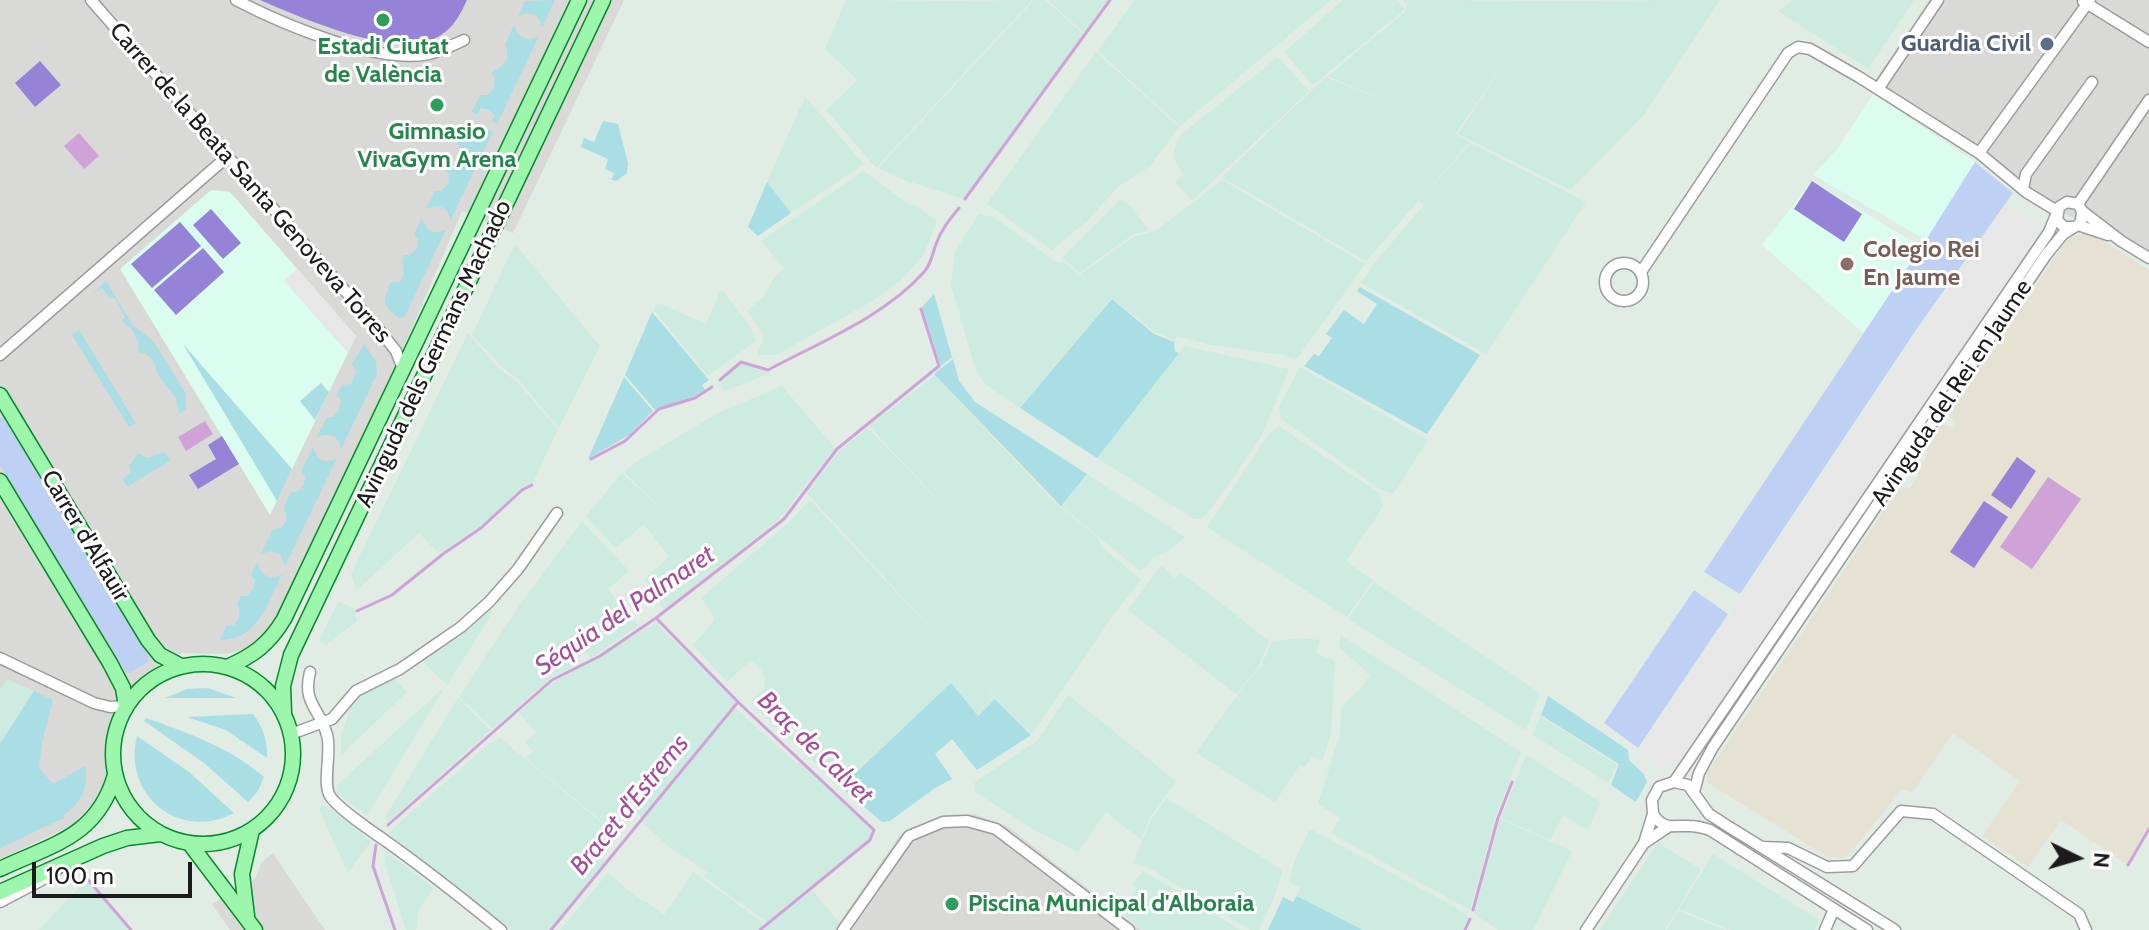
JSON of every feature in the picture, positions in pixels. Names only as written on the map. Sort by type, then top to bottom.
[{"type":"main road","points":[[227,667],[257,652],[279,626],[579,0]]},
{"type":"main road","name":"Avinguda dels Germans Machado","points":[[284,713],[283,686],[291,655],[603,0]]},
{"type":"main road","name":"Carrer d'Alfauir","points":[[0,395],[148,640],[160,655],[181,666]]},
{"type":"main road","name":"Carrer d'Alfauir","points":[[0,481],[110,663],[123,688],[126,706]]},
{"type":"main road","points":[[204,663],[227,667],[241,672],[266,689],[284,713],[291,734],[293,755],[286,790],[277,805],[252,830],[222,842],[190,844],[160,834],[136,815],[127,803],[115,775],[113,744],[126,706],[157,676],[181,666],[204,663]]},
{"type":"main road","points":[[0,869],[85,827],[104,806],[115,775]]},
{"type":"main road","points":[[251,924],[242,874],[252,830]]},
{"type":"main road","points":[[0,892],[127,838],[160,834]]},
{"type":"main road","points":[[190,844],[251,924]]},
{"type":"street","name":"Carrer de la Beata Santa Genoveva Torres","points":[[91,0],[381,332],[396,351],[403,369]]},
{"type":"street","points":[[236,0],[326,38],[391,54],[429,54],[464,40]]},
{"type":"street","points":[[1878,89],[1938,0]]},
{"type":"street","points":[[1979,153],[2086,1],[2149,42]]},
{"type":"street","points":[[1641,272],[1788,53],[1798,47],[1810,49],[1979,153],[2056,213],[2060,224],[2121,241]]},
{"type":"street","points":[[2023,189],[2026,174],[2092,82]]},
{"type":"street","points":[[2076,226],[2081,221],[2080,207],[2149,100]]},
{"type":"street","points":[[0,355],[228,156]]},
{"type":"street","points":[[2010,177],[2026,174]]},
{"type":"street","points":[[2056,213],[2067,202],[2080,207],[2121,241],[2149,258]]},
{"type":"street","name":"Avinguda del Rei en Jaume","points":[[1674,782],[2049,232],[2056,213]]},
{"type":"street","name":"Avinguda del Rei en Jaume","points":[[1696,796],[1699,773],[1713,747],[2046,255],[2063,234],[2076,226]]},
{"type":"street","points":[[291,734],[332,719],[356,691],[425,653],[480,611],[518,569],[557,513]]},
{"type":"street","points":[[0,658],[94,703],[110,707],[126,706]]},
{"type":"street","points":[[310,672],[306,687],[311,706],[323,724],[328,740],[330,759],[327,785],[330,796],[372,832],[501,930]]},
{"type":"street","points":[[1668,827],[1653,814],[1651,804],[1656,791],[1663,784],[1674,782],[1688,785],[1709,814],[1895,930]]},
{"type":"street","points":[[1686,825],[1696,814],[1696,796]]},
{"type":"street","points":[[1762,847],[1788,848],[1827,867],[1853,866],[1901,811],[1933,814],[2079,914],[2086,930]]},
{"type":"street","points":[[1586,930],[1644,843],[1653,814]]},
{"type":"street","points":[[843,930],[909,836],[943,822],[967,821],[996,829],[1129,930]]},
{"type":"street","points":[[1644,843],[1668,827],[1686,825],[1710,830],[1867,930]]},
{"type":"street","points":[[0,902],[39,883],[82,855]]},
{"type":"street","points":[[1825,930],[1834,909]]},
{"type":"shaded area","points":[[0,0],[624,0],[513,233],[462,211],[410,333],[280,613],[263,635],[244,650],[224,654],[182,653],[155,667],[130,688],[113,717],[108,770],[98,800],[77,823],[0,859]]},
{"type":"shaded area","name":"Estadi Ciutat de València","points":[[260,0],[467,0],[449,29],[431,40],[414,44],[345,33]]},
{"type":"shaded area","points":[[555,0],[542,28],[534,14],[518,16],[525,1]]},
{"type":"shaded area","points":[[846,0],[1032,0],[876,168],[826,110],[858,80],[825,49]]},
{"type":"shaded area","points":[[1034,0],[1045,0],[1083,34],[964,199],[904,180],[878,168]]},
{"type":"shaded area","points":[[1048,0],[1108,0],[1084,33]]},
{"type":"shaded area","points":[[1135,0],[1331,0],[1180,126],[1098,51]]},
{"type":"shaded area","points":[[1343,0],[1396,0],[1405,9],[1313,85],[1284,52]]},
{"type":"shaded area","points":[[1403,0],[1720,0],[1643,116],[1570,190],[1458,134],[1508,57],[1456,133],[1470,142],[1366,261],[1222,177],[1326,77],[1407,111],[1328,76],[1406,11],[1407,5]]},
{"type":"shaded area","points":[[1793,0],[1914,0],[1868,69],[1778,11]]},
{"type":"shaded area","points":[[1930,0],[2149,0],[2149,258],[2043,203],[1979,153],[1875,80]]},
{"type":"shaded area","points":[[514,25],[523,38],[539,36],[497,124],[492,122],[495,115],[489,110],[481,108],[477,115],[472,112],[480,95],[487,95],[494,88],[495,77],[491,73],[507,59],[505,45]]},
{"type":"shaded area","points":[[1096,52],[1179,127],[1150,166],[1118,187],[1087,221],[1052,250],[987,204]]},
{"type":"shaded area","points":[[1278,57],[1309,91],[1192,201],[1175,182],[1183,174],[1173,157],[1177,141]]},
{"type":"shaded area","points":[[40,61],[61,85],[35,107],[15,83]]},
{"type":"shaded area","points":[[1873,94],[1975,162],[1926,240],[1813,175],[1838,148]]},
{"type":"shaded area","points":[[805,97],[864,164],[791,213],[767,182]]},
{"type":"shaded area","points":[[468,121],[473,123],[470,130],[477,135],[484,137],[488,130],[493,132],[450,221],[448,212],[442,208],[426,209],[435,191],[441,191],[448,184],[449,174],[445,169],[460,158],[461,148],[457,143]]},
{"type":"shaded area","points":[[603,121],[618,124],[628,163],[627,173],[616,181],[606,178],[612,179],[614,173],[605,169],[608,159],[581,147],[584,138],[594,142]]},
{"type":"shaded area","points":[[79,133],[99,156],[84,169],[64,146]]},
{"type":"shaded area","points":[[1471,143],[1586,202],[1486,354],[1361,283],[1424,205],[1419,201]]},
{"type":"shaded area","points":[[1975,162],[2013,193],[1918,327],[1740,594],[1704,572]]},
{"type":"shaded area","points":[[864,171],[910,206],[914,204],[937,221],[923,256],[900,281],[874,300],[776,355],[757,355],[763,334],[747,311],[764,296],[773,279],[784,268],[761,241]]},
{"type":"shaded area","points":[[1222,180],[1365,264],[1296,360],[1284,355],[1212,345],[1177,336],[1174,340],[1155,332],[1112,298],[1020,408],[984,383],[975,368],[951,285],[955,251],[979,214],[993,217],[1056,262],[1064,262],[1101,291],[1081,274],[1133,237],[1157,230]]},
{"type":"shaded area","name":"Colegio Rei En Jaume","points":[[1812,181],[1922,247],[1863,333],[1762,245]]},
{"type":"shaded area","points":[[1812,181],[1862,214],[1844,242],[1794,209]]},
{"type":"shaded area","points":[[767,182],[791,213],[758,236],[748,227]]},
{"type":"shaded area","points":[[211,190],[230,192],[356,336],[270,515],[120,269]]},
{"type":"shaded area","points":[[1121,199],[1149,230],[1132,235],[1080,273],[1062,258]]},
{"type":"shaded area","points":[[2005,204],[2036,221],[2042,230],[1680,762],[1662,769],[1638,752]]},
{"type":"shaded area","points":[[211,209],[241,243],[223,259],[193,225]]},
{"type":"shaded area","points":[[422,218],[431,231],[446,229],[405,316],[400,318],[389,310],[385,299],[391,282],[399,282],[403,276],[404,255],[410,255],[417,248],[418,239],[414,234]]},
{"type":"shaded area","points":[[180,222],[201,246],[152,288],[131,264]]},
{"type":"shaded area","points":[[2089,232],[2149,270],[2149,826],[2126,864],[2061,820],[2028,867],[1982,836],[2020,781],[1953,733],[1912,793],[1901,791],[1850,853],[1843,858],[1828,857],[1708,783],[1707,773],[1900,487],[1909,489],[1918,476],[1918,470],[1928,454],[1928,446],[1942,424],[1952,427],[1956,422],[1950,413],[2067,239]]},
{"type":"shaded area","points":[[515,244],[600,346],[559,428],[518,379],[472,335]]},
{"type":"shaded area","points":[[203,248],[224,272],[176,315],[154,290]]},
{"type":"shaded area","points":[[297,269],[356,336],[348,353],[284,281]]},
{"type":"shaded area","points":[[106,281],[132,324],[154,342],[186,394],[186,409],[179,414],[176,398],[158,375],[153,360],[144,352],[141,354],[131,327],[122,320],[125,318],[115,298],[102,288],[93,293]]},
{"type":"shaded area","points":[[1360,287],[1480,355],[1427,434],[1304,366],[1314,354],[1319,356],[1332,338],[1326,334],[1344,310],[1364,324],[1377,304],[1357,291]]},
{"type":"shaded area","points":[[723,291],[751,328],[756,341],[708,376],[654,310],[658,303],[706,324]]},
{"type":"shaded area","points":[[934,294],[952,357],[941,366],[922,307]]},
{"type":"shaded area","points":[[1112,299],[1154,334],[1174,342],[1175,351],[1179,353],[1097,458],[1020,408]]},
{"type":"shaded area","points":[[652,312],[709,380],[702,385],[705,390],[695,396],[655,410],[625,375]]},
{"type":"shaded area","points":[[79,330],[136,423],[129,427],[72,335]]},
{"type":"shaded area","points":[[468,333],[558,429],[532,484],[521,488],[487,521],[439,554],[419,533],[356,591],[351,574]]},
{"type":"shaded area","points":[[183,344],[292,469],[277,501]]},
{"type":"shaded area","points":[[364,344],[376,361],[377,374],[341,449],[333,436],[317,437],[327,417],[333,417],[339,410],[341,401],[337,395],[342,385],[351,384],[356,371],[352,364]]},
{"type":"shaded area","points":[[1184,346],[1289,369],[1262,435],[1206,515],[1199,519],[1194,519],[1097,458]]},
{"type":"shaded area","points":[[953,359],[959,381],[975,402],[1087,474],[1061,506],[934,374]]},
{"type":"shaded area","points":[[741,363],[770,373],[723,392],[721,383]]},
{"type":"shaded area","points":[[1300,367],[1428,440],[1393,494],[1378,488],[1281,419],[1279,407]]},
{"type":"shaded area","points":[[935,375],[1049,497],[1141,580],[1032,734],[984,686],[995,699],[978,716],[951,684],[841,787],[755,707],[752,700],[764,688],[765,679],[751,660],[727,682],[693,645],[714,621],[701,598],[787,524],[810,500],[983,685],[807,493],[840,450],[868,428],[974,538],[869,426]]},
{"type":"shaded area","points":[[624,377],[653,411],[629,435],[588,459]]},
{"type":"shaded area","points":[[321,383],[329,392],[315,420],[300,401]]},
{"type":"shaded area","points":[[782,386],[835,448],[778,520],[664,610],[644,579],[669,557],[648,530],[643,525],[615,548],[586,516],[622,473],[666,514],[624,472],[720,412]]},
{"type":"shaded area","points":[[3,416],[149,656],[148,662],[130,673],[126,672],[0,465],[0,419]]},
{"type":"shaded area","points":[[205,421],[213,434],[186,451],[178,437]]},
{"type":"shaded area","points":[[1279,426],[1379,493],[1383,507],[1346,561],[1373,580],[1347,617],[1207,527],[1268,435]]},
{"type":"shaded area","points":[[222,436],[239,464],[198,489],[189,475],[216,459],[208,445]]},
{"type":"shaded area","points":[[313,447],[322,460],[337,458],[285,566],[280,554],[271,551],[261,554],[273,529],[281,528],[285,523],[284,507],[291,492],[297,492],[304,485],[305,476],[301,471]]},
{"type":"shaded area","points":[[164,452],[171,460],[127,487],[123,479],[131,472],[129,466],[138,454],[148,458]]},
{"type":"shaded area","points":[[2017,457],[2036,471],[2011,509],[1991,495]]},
{"type":"shaded area","points":[[1087,474],[1185,537],[1139,570],[1061,506]]},
{"type":"shaded area","points":[[2048,477],[2081,499],[2032,569],[2000,547]]},
{"type":"shaded area","points":[[1984,501],[2008,517],[1974,568],[1950,552]]},
{"type":"shaded area","points":[[582,521],[629,571],[608,589],[639,625],[591,658],[576,643],[562,653],[575,665],[549,679],[493,729],[459,697],[517,609]]},
{"type":"shaded area","points":[[257,562],[266,576],[282,574],[272,596],[253,627],[233,639],[220,640],[226,626],[234,625],[238,619],[237,604],[241,596],[247,596],[253,589],[255,580],[251,575]]},
{"type":"shaded area","points":[[1161,565],[1175,578],[1181,572],[1269,641],[1258,667],[1236,694],[1128,610]]},
{"type":"shaded area","points":[[1374,582],[1540,693],[1526,730],[1348,619]]},
{"type":"shaded area","points":[[1694,590],[1728,614],[1638,748],[1604,723]]},
{"type":"shaded area","points":[[338,602],[354,608],[357,621],[326,645],[319,641]]},
{"type":"shaded area","points":[[490,608],[493,612],[447,685],[422,661]]},
{"type":"shaded area","points":[[656,623],[736,702],[642,818],[629,811],[622,814],[610,828],[525,758],[533,751],[525,743],[536,732],[519,713],[553,682]]},
{"type":"shaded area","points":[[1341,635],[1521,752],[1496,815],[1470,910],[1331,833],[1340,818],[1318,804],[1340,734],[1342,706],[1370,675],[1339,647]]},
{"type":"shaded area","points":[[1298,638],[1320,640],[1316,653],[1335,661],[1331,734],[1322,761],[1312,756],[1305,767],[1300,765],[1275,802],[1196,753],[1261,666],[1272,642]]},
{"type":"shaded area","points":[[392,677],[407,692],[341,755],[341,735],[352,705],[369,688]]},
{"type":"shaded area","points":[[7,679],[34,691],[0,744],[0,689]]},
{"type":"shaded area","points":[[951,683],[978,716],[995,699],[1031,735],[977,770],[952,739],[935,754],[952,779],[890,821],[882,822],[841,787]]},
{"type":"shaded area","points":[[208,688],[236,698],[165,698],[187,689]]},
{"type":"shaded area","points":[[442,689],[367,816],[337,793],[336,786]]},
{"type":"shaded area","points":[[34,691],[53,700],[39,768],[53,784],[85,766],[85,788],[75,806],[63,815],[64,818],[0,848],[0,744]]},
{"type":"shaded area","points":[[1068,695],[1176,781],[1149,819],[1141,840],[1106,812],[1078,852],[1034,830],[974,791],[975,782],[1038,740]]},
{"type":"shaded area","points":[[1548,696],[1628,750],[1629,760],[1644,774],[1647,782],[1636,802],[1611,785],[1619,764],[1541,715]]},
{"type":"shaded area","points":[[458,698],[491,730],[389,821],[385,817]]},
{"type":"shaded area","points":[[735,708],[797,764],[800,762],[872,830],[869,839],[767,922],[704,877],[707,872],[668,846],[642,822]]},
{"type":"shaded area","points":[[253,714],[264,734],[267,758],[226,730],[187,717]]},
{"type":"shaded area","points":[[1540,716],[1617,765],[1608,783],[1533,735]]},
{"type":"shaded area","points":[[146,718],[193,735],[251,766],[264,777],[258,791],[248,802],[204,763],[144,721]]},
{"type":"shaded area","points":[[137,736],[189,772],[234,813],[214,820],[194,822],[160,808],[147,794],[138,777],[135,757]]},
{"type":"shaded area","points":[[500,738],[615,834],[595,854],[605,862],[549,930],[510,930],[390,835],[391,830],[490,743]]},
{"type":"shaded area","points":[[1526,755],[1601,802],[1588,830],[1563,815],[1550,840],[1501,818]]},
{"type":"shaded area","points":[[1166,798],[1283,870],[1259,930],[1250,930],[1146,866],[1133,863],[1151,820]]},
{"type":"shaded area","points":[[327,806],[371,841],[348,873],[320,812],[319,807]]},
{"type":"shaded area","points":[[973,814],[1007,826],[1141,930],[834,930],[900,835],[943,815]]},
{"type":"shaded area","points":[[1500,819],[1572,851],[1533,930],[1498,930],[1474,914]]},
{"type":"shaded area","points":[[1310,829],[1455,907],[1469,917],[1463,930],[1363,930],[1297,896],[1300,888],[1289,882],[1295,859]]},
{"type":"shaded area","points":[[1658,843],[1701,869],[1665,930],[1600,930]]},
{"type":"shaded area","points":[[384,850],[434,888],[419,909],[416,930],[406,930],[385,864]]},
{"type":"shaded area","points":[[273,853],[325,930],[230,930],[212,904],[255,879],[262,862]]},
{"type":"shaded area","points":[[1713,854],[1819,920],[1815,930],[1730,930],[1679,909]]},
{"type":"shaded area","points":[[1143,871],[1240,930],[1143,930],[1125,916],[1123,907],[1137,889],[1132,885]]},
{"type":"shaded area","points":[[693,872],[765,924],[757,930],[560,930],[608,873],[664,915]]},
{"type":"shaded area","points":[[87,880],[129,930],[39,930],[74,893]]},
{"type":"shaded area","points":[[812,890],[839,922],[834,930],[763,930]]},
{"type":"shaded area","points":[[1297,896],[1363,930],[1268,930],[1283,897],[1293,902]]},
{"type":"shaded area","points":[[1679,911],[1725,930],[1667,930]]},
{"type":"waterway","name":"Séquia del Palmaret","points":[[965,199],[1110,0]]},
{"type":"waterway","points":[[720,380],[741,362],[768,370],[890,302],[927,269],[940,234],[959,208]]},
{"type":"waterway","name":"Séquia del Palmaret","points":[[388,825],[552,680],[600,656],[656,618],[784,519],[837,449],[939,366],[921,309]]},
{"type":"waterway","points":[[591,459],[625,441],[659,409],[695,398],[712,387]]},
{"type":"waterway","points":[[357,611],[392,595],[532,485]]},
{"type":"waterway","name":"Braç de Calvet","points":[[656,618],[738,702],[874,830],[870,840],[760,930]]},
{"type":"waterway","name":"Bracet d'Estrems","points":[[551,930],[738,702]]},
{"type":"waterway","points":[[1473,910],[1498,818],[1512,782]]},
{"type":"waterway","points":[[2128,865],[2149,829]]},
{"type":"waterway","name":"Séquia del Palmaret","points":[[376,845],[373,866],[395,930]]},
{"type":"waterway","points":[[84,875],[131,930]]},
{"type":"waterway","points":[[1465,930],[1470,919]]},
{"type":"place","name":"Estadi Ciutat de València","points":[[383,20]]},
{"type":"place","name":"Guardia Civil","points":[[2047,44]]},
{"type":"place","name":"Gimnasio VivaGym Arena","points":[[437,105]]},
{"type":"place","name":"Colegio Rei En Jaume","points":[[1847,264]]},
{"type":"place","name":"Piscina Municipal d'Alboraia","points":[[952,904]]}]
